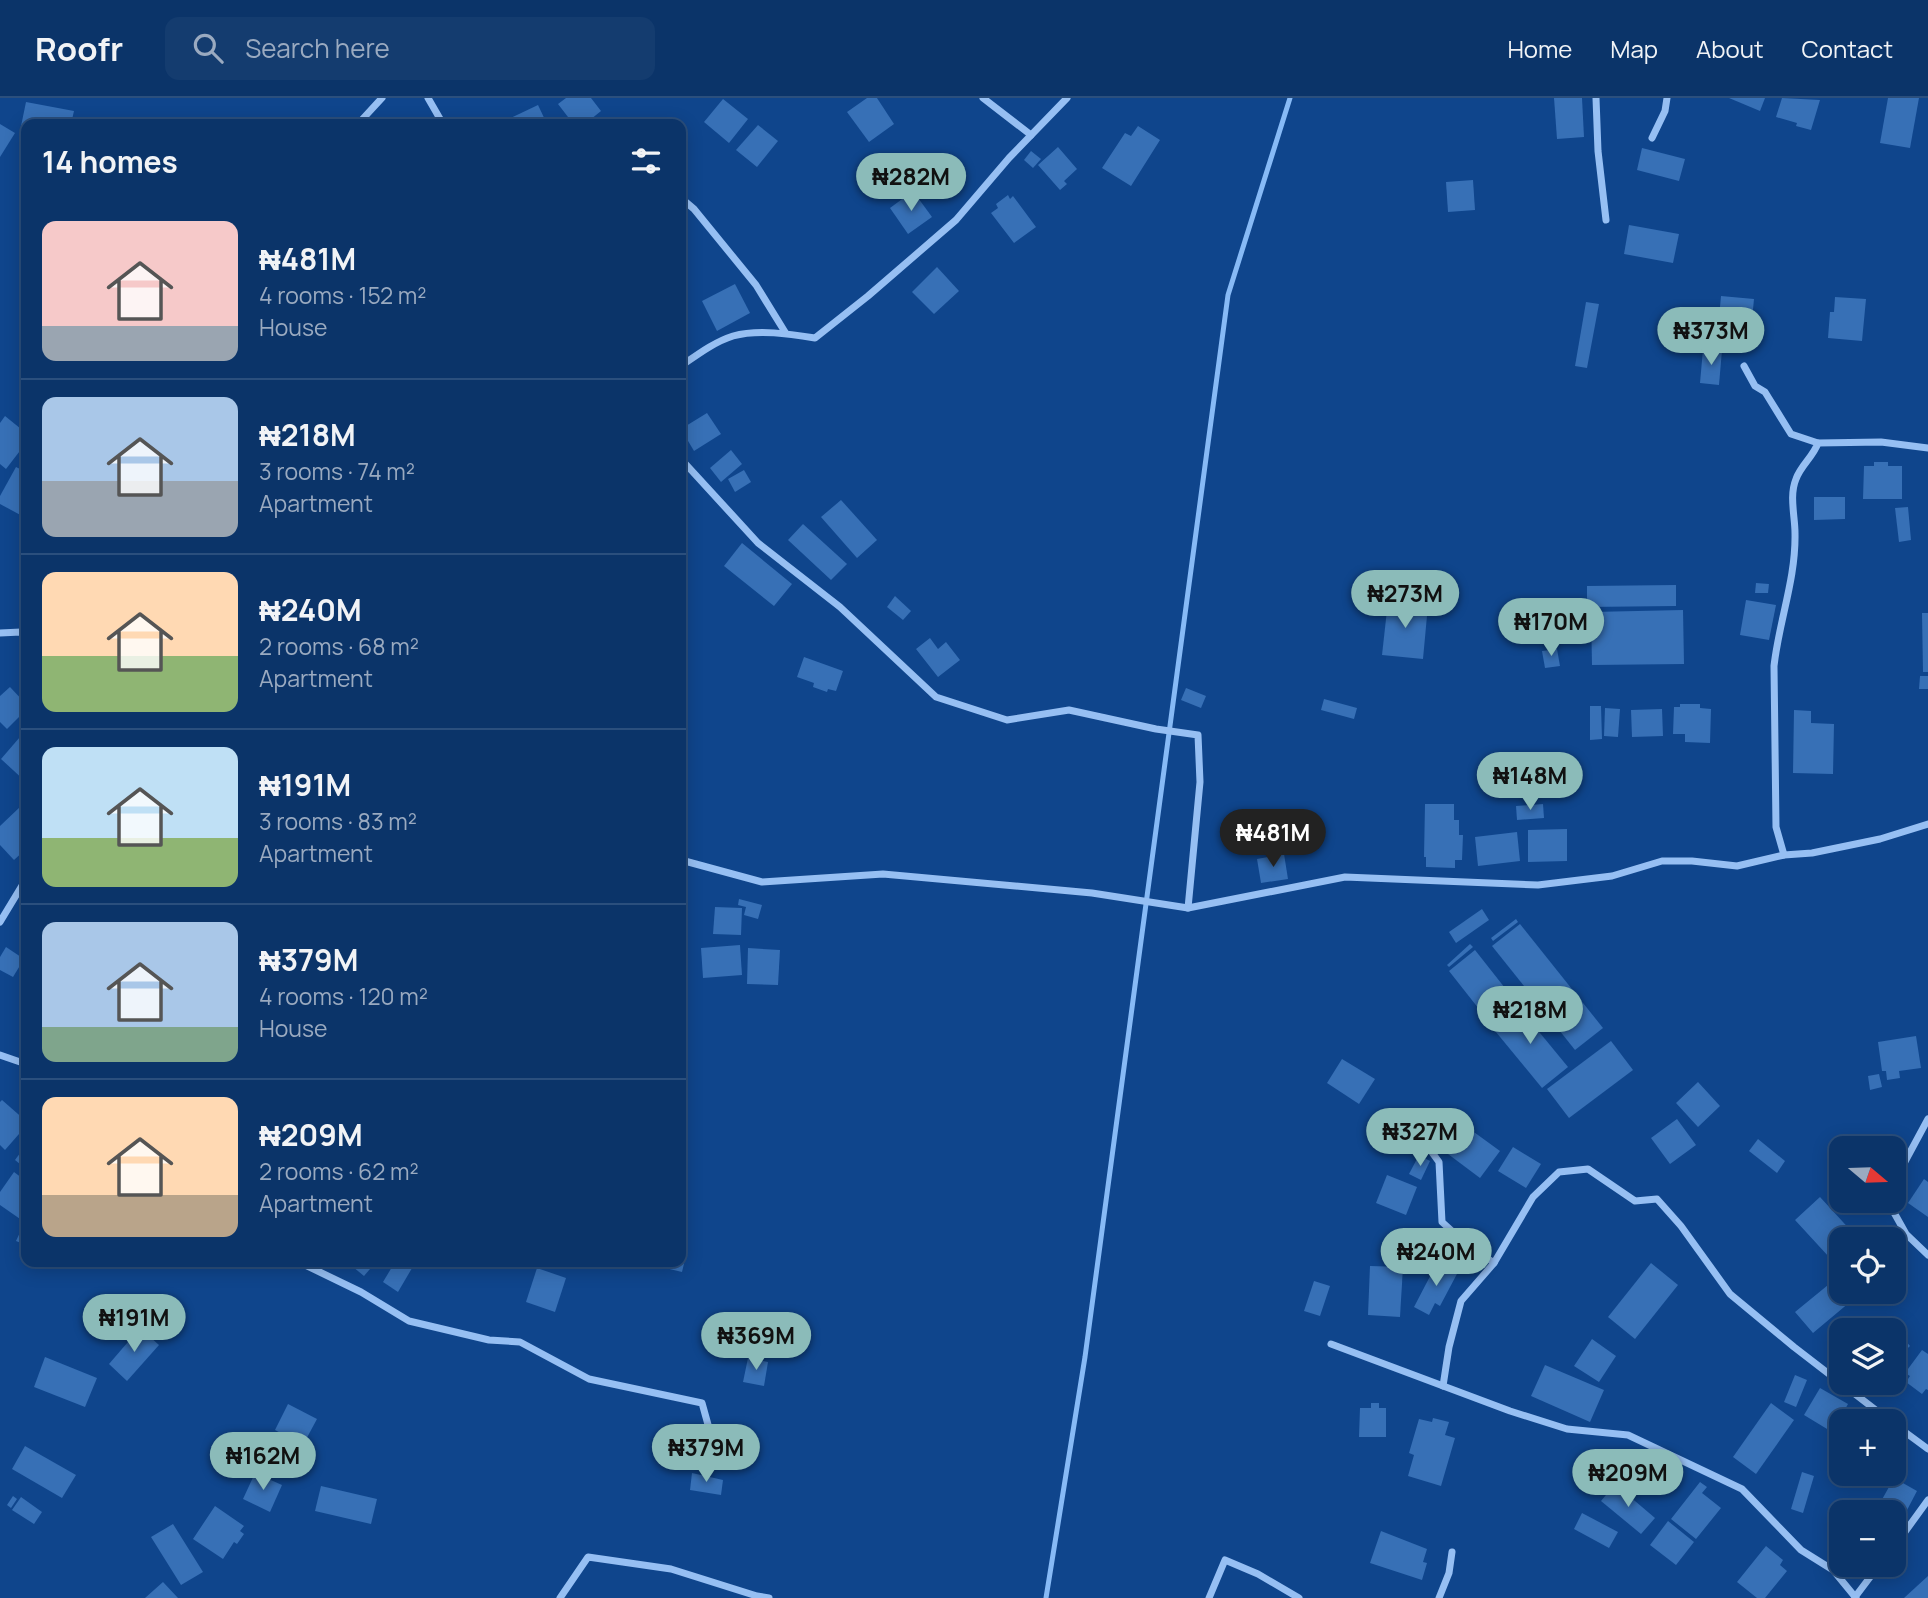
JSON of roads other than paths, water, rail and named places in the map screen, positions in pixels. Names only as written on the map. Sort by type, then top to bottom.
[{"type":"street","points":[[363,119],[382,98]]},
{"type":"street","points":[[428,98],[440,119]]},
{"type":"street","points":[[984,98],[1031,135]]},
{"type":"street","points":[[686,362],[701,351],[734,336],[785,332],[815,338],[956,220],[1067,98]]},
{"type":"street","points":[[1597,98],[1598,150],[1606,220]]},
{"type":"street","points":[[1652,138],[1665,111],[1667,98]]},
{"type":"street","points":[[686,202],[755,285],[785,332]]},
{"type":"street","points":[[1744,366],[1755,386],[1765,392],[1791,433],[1818,443],[1881,442],[1928,448]]},
{"type":"street","points":[[1784,855],[1776,827],[1774,666],[1795,561],[1795,481],[1815,453],[1818,443]]},
{"type":"street","points":[[686,464],[758,543],[840,607],[936,697],[1007,720],[1069,710],[1156,729],[1198,735],[1200,782],[1188,908]]},
{"type":"street","points":[[0,633],[21,634]]},
{"type":"street","points":[[686,861],[762,882],[883,874],[1093,893],[1188,908],[1345,877],[1538,885],[1612,876],[1662,861],[1737,866],[1880,839],[1928,824]]},
{"type":"street","points":[[0,922],[21,887]]},
{"type":"street","points":[[0,1055],[21,1062]]},
{"type":"street","points":[[1390,1114],[1428,1147],[1439,1162],[1443,1222],[1463,1241],[1494,1263]]},
{"type":"street","points":[[1906,1160],[1928,1119]]},
{"type":"street","points":[[1443,1386],[1449,1347],[1461,1301],[1494,1263],[1533,1197],[1559,1172],[1588,1169],[1635,1201],[1657,1199],[1681,1226],[1730,1294],[1875,1409]]},
{"type":"street","points":[[1894,1213],[1906,1234],[1928,1255]]},
{"type":"street","points":[[309,1267],[361,1292],[409,1321],[489,1340],[520,1342],[589,1380],[702,1402],[712,1439]]},
{"type":"street","points":[[1331,1344],[1567,1429],[1628,1435],[1742,1489],[1801,1549],[1833,1570],[1855,1597],[1870,1577]]},
{"type":"street","points":[[1906,1432],[1928,1449]]},
{"type":"street","points":[[1906,1530],[1928,1500]]},
{"type":"street","points":[[1439,1598],[1449,1573],[1452,1552]]},
{"type":"street","points":[[560,1598],[587,1557],[671,1569],[769,1598]]},
{"type":"street","points":[[1209,1598],[1225,1560],[1258,1574],[1299,1598]]},
{"type":"waterway","points":[[1046,1598],[1085,1357],[1228,295],[1290,98]]}]
